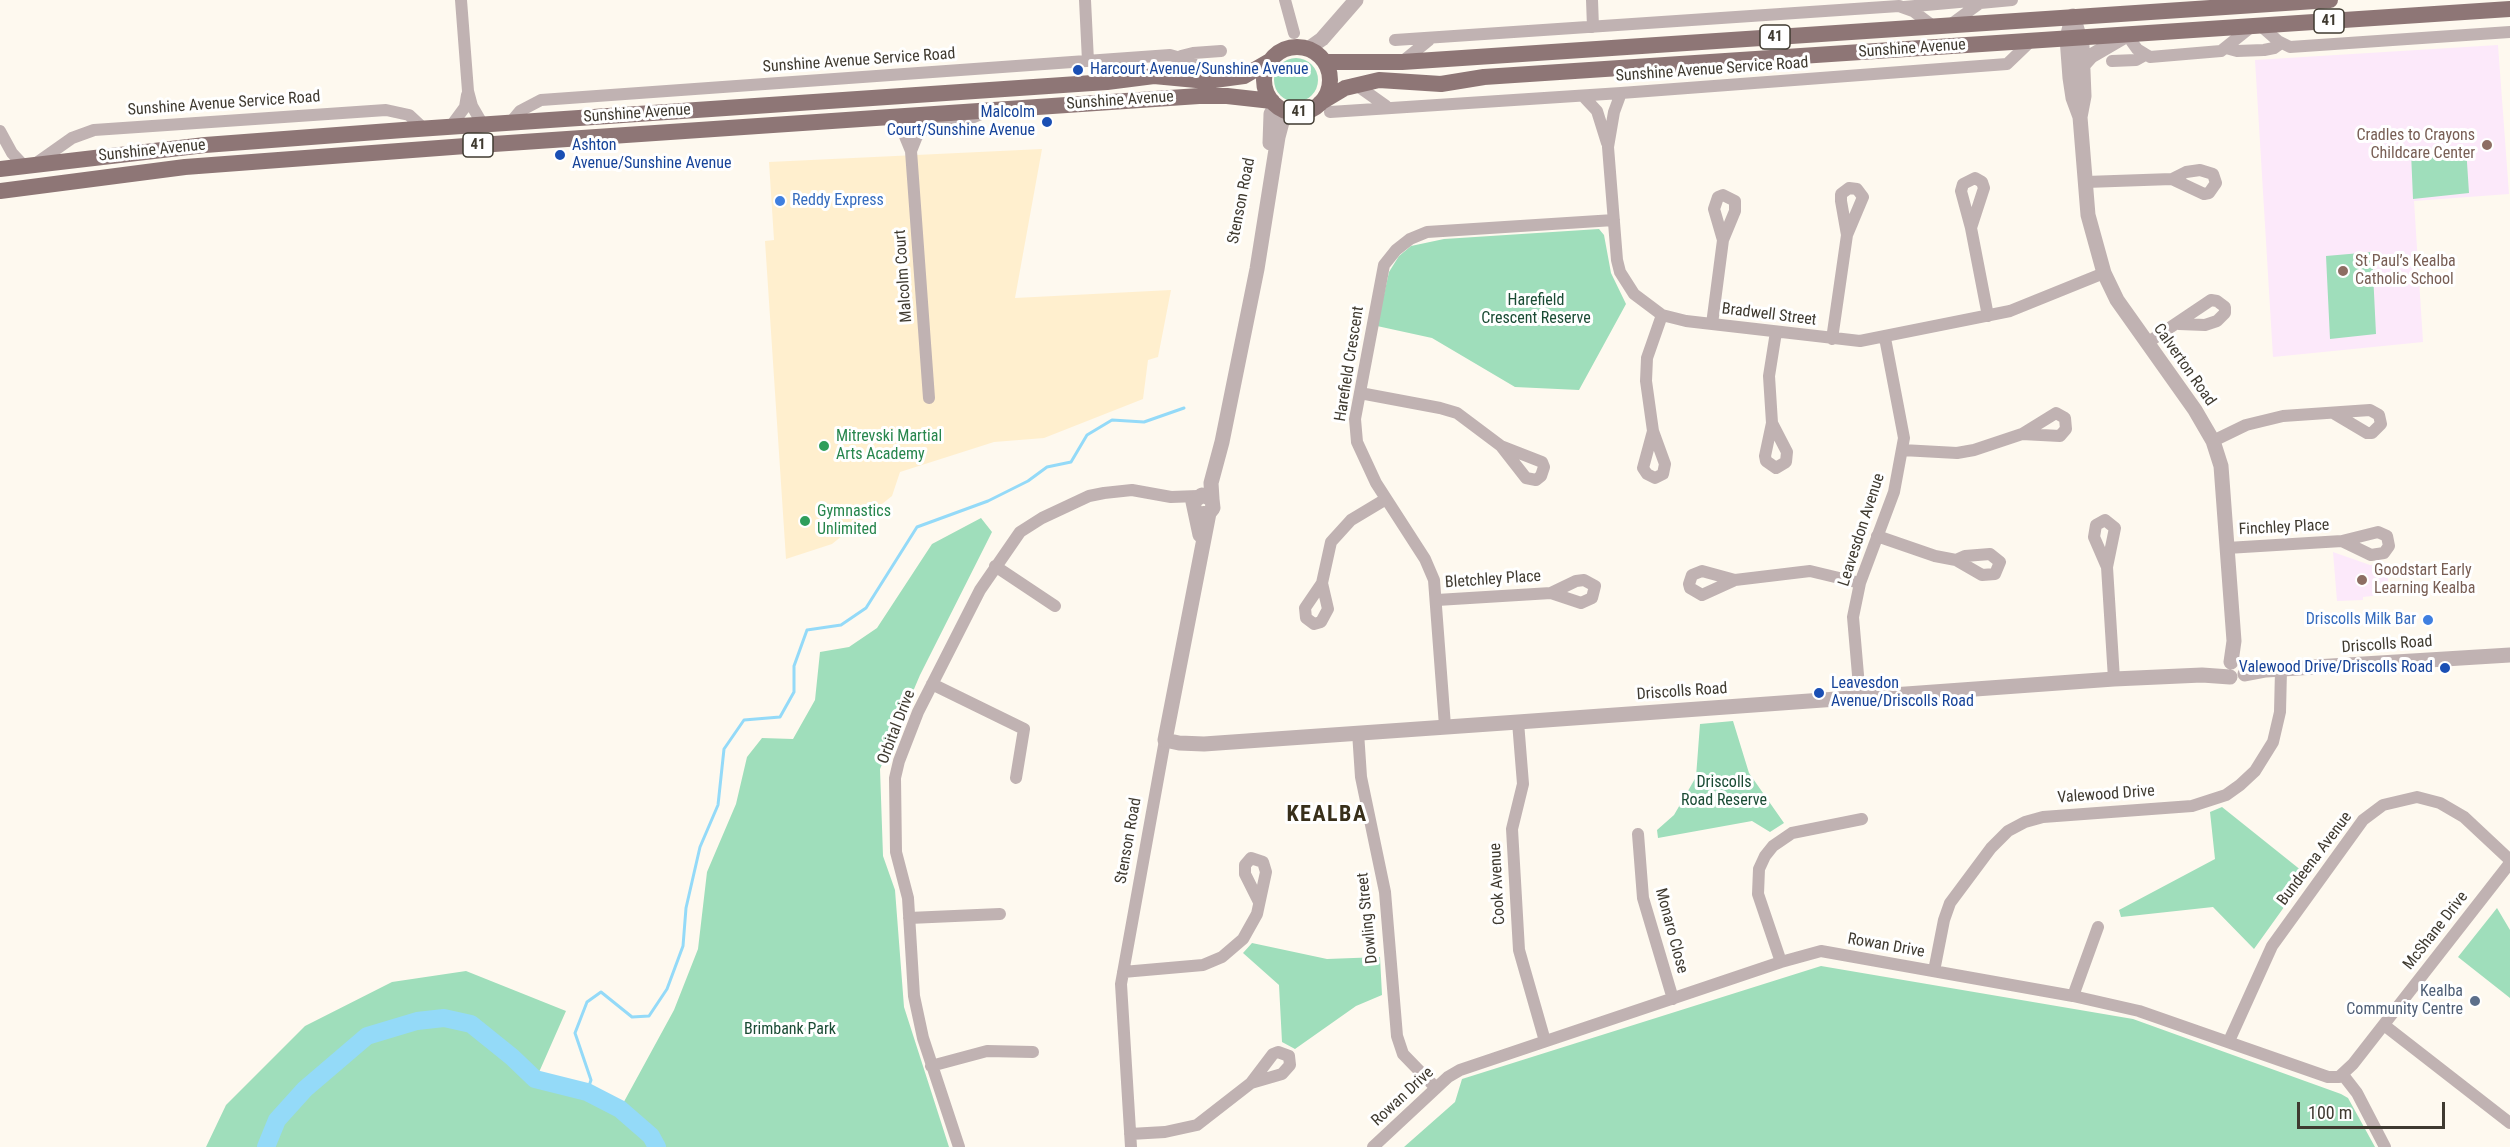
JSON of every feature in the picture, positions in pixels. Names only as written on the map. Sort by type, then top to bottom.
[{"type":"main road","name":"Sunshine Avenue","points":[[1324,60],[1402,62],[2330,0]]},
{"type":"main road","name":"Sunshine Avenue","points":[[1325,107],[1355,84],[1389,80],[1441,84],[1484,77],[2510,9]]},
{"type":"main road","name":"41","points":[[1308,49],[1290,48],[1279,53],[1270,61],[1265,77],[1268,94],[1279,106],[1303,112],[1325,107],[1330,83],[1324,60]]},
{"type":"main road","points":[[1308,49],[1324,60]]},
{"type":"main road","name":"Sunshine Avenue","points":[[1,166],[28,166],[205,145],[1107,82],[1154,76],[1207,81],[1244,76],[1270,61]]},
{"type":"main road","name":"Sunshine Avenue","points":[[0,191],[102,176],[215,164],[1215,95],[1279,106]]},
{"type":"main road","points":[[890,118],[910,96]]},
{"type":"main road","points":[[648,114],[699,118],[739,116],[746,120],[748,127]]},
{"type":"main road","points":[[361,133],[367,141],[378,144],[417,142],[479,145]]},
{"type":"main road","points":[[1,166],[5,176],[20,181],[60,175],[102,176]]},
{"type":"street","points":[[461,0],[468,91],[472,106],[483,125]]},
{"type":"street","points":[[1084,0],[1088,61]]},
{"type":"street","points":[[1285,0],[1294,33]]},
{"type":"street","points":[[1308,49],[1315,45],[1356,0]]},
{"type":"street","points":[[1592,0],[1593,27]]},
{"type":"street","points":[[1904,7],[1942,26],[1977,4],[2012,0]]},
{"type":"street","points":[[1395,40],[1429,40],[1970,1],[1977,4]]},
{"type":"street","points":[[1324,60],[1343,16]]},
{"type":"street","name":"Calverton Road","points":[[2073,16],[2073,98],[2080,117],[2088,215],[2104,273],[2117,300],[2195,410],[2213,441],[2221,465],[2236,668]]},
{"type":"street","points":[[2112,61],[2136,60],[2145,55],[2215,52],[2226,48],[2256,27],[2290,46],[2510,32]]},
{"type":"street","points":[[2083,65],[2091,56],[2127,34],[2132,45],[2145,55]]},
{"type":"street","name":"Calverton Road","points":[[2074,38],[2083,65],[2084,96],[2080,117]]},
{"type":"street","points":[[1402,62],[1429,40]]},
{"type":"street","name":"Sunshine Avenue Service Road","points":[[1325,107],[1583,96],[2007,64],[2031,41]]},
{"type":"street","points":[[2226,48],[2237,51],[2264,50],[2274,48],[2281,43]]},
{"type":"street","name":"Sunshine Avenue Service Road","points":[[510,123],[531,103],[541,100],[1181,56],[1192,52],[1221,51]]},
{"type":"street","points":[[1181,56],[1195,64],[1207,81]]},
{"type":"street","points":[[1355,84],[1386,106]]},
{"type":"street","points":[[452,126],[465,107],[468,91]]},
{"type":"street","name":"Bradwell Street","points":[[1621,93],[1612,120],[1608,147],[1614,246],[1623,278],[1641,302],[1662,315],[1712,324],[1860,341],[1885,338],[2010,311],[2104,273]]},
{"type":"street","points":[[1583,96],[1597,111],[1608,147]]},
{"type":"street","name":"Stenson Road","points":[[1131,1141],[1121,995],[1123,972],[1202,544],[1201,504],[1216,466],[1261,247],[1282,122],[1279,106]]},
{"type":"street","name":"Sunshine Avenue Service Road","points":[[28,166],[72,138],[93,130],[386,110],[409,115],[423,128]]},
{"type":"street","points":[[911,151],[917,136],[925,129],[956,125],[990,111]]},
{"type":"street","name":"Malcolm Court","points":[[890,118],[904,134],[911,151],[929,398]]},
{"type":"street","points":[[0,131],[12,153],[28,166]]},
{"type":"street","points":[[2086,182],[2172,179]]},
{"type":"street","name":"Harefield Crescent","points":[[1445,726],[1434,580],[1425,559],[1386,499],[1357,442],[1355,419],[1384,265],[1395,250],[1410,239],[1427,232],[1614,220]]},
{"type":"street","points":[[1971,228],[1988,316]]},
{"type":"street","points":[[1832,339],[1846,235]]},
{"type":"street","points":[[1712,324],[1723,240]]},
{"type":"street","points":[[1653,431],[1646,381],[1647,358],[1662,315]]},
{"type":"street","points":[[2147,344],[2179,324]]},
{"type":"street","points":[[1772,423],[1769,376],[1776,332]]},
{"type":"street","name":"Leavesdon Avenue","points":[[1860,698],[1853,617],[1860,583],[1894,492],[1904,438],[1885,338]]},
{"type":"street","points":[[1360,393],[1457,413],[1501,446]]},
{"type":"street","points":[[2213,441],[2268,418],[2335,414]]},
{"type":"street","points":[[1902,450],[1957,453],[2022,434]]},
{"type":"street","name":"Orbital Drive","points":[[959,1147],[932,1066],[914,996],[908,898],[896,852],[895,778],[907,739],[932,684],[995,566],[1020,532],[1042,518],[1089,496],[1132,490],[1201,504]]},
{"type":"street","points":[[1322,583],[1331,542],[1340,530],[1386,499]]},
{"type":"street","points":[[1877,536],[1935,556],[1956,560]]},
{"type":"street","name":"Finchley Place","points":[[2228,548],[2342,541]]},
{"type":"street","points":[[995,566],[1055,606]]},
{"type":"street","points":[[2107,567],[2114,679]]},
{"type":"street","points":[[1735,580],[1810,571],[1860,583]]},
{"type":"street","name":"Bletchley Place","points":[[1437,600],[1551,593]]},
{"type":"street","name":"Driscolls Road","points":[[1166,740],[1191,744],[2114,679],[2202,675],[2236,668],[2274,670],[2510,655]]},
{"type":"street","name":"Valewood Drive","points":[[1934,971],[1944,920],[1950,903],[1991,848],[2008,831],[2025,822],[2043,817],[2192,806],[2226,795],[2240,785],[2255,771],[2272,742],[2280,712],[2274,670]]},
{"type":"street","points":[[932,684],[1024,729],[1016,778]]},
{"type":"street","name":"Cook Avenue","points":[[1518,722],[1523,784],[1512,829],[1519,950],[1545,1041]]},
{"type":"street","name":"Dowling Street","points":[[1358,732],[1361,777],[1385,892],[1397,1036],[1402,1054],[1436,1088]]},
{"type":"street","name":"Bundeena Avenue","points":[[2229,1041],[2272,946],[2363,820],[2383,805],[2417,797],[2440,803],[2464,817],[2509,865]]},
{"type":"street","points":[[1780,962],[1758,894],[1759,869],[1765,856],[1773,846],[1792,833],[1862,819]]},
{"type":"street","name":"Monaro Close","points":[[1638,834],[1643,898],[1673,999]]},
{"type":"street","name":"McShane Drive","points":[[2343,1075],[2509,865]]},
{"type":"street","points":[[1123,972],[1189,968],[1211,963],[1243,939],[1254,922],[1258,902]]},
{"type":"street","points":[[909,918],[1000,914]]},
{"type":"street","points":[[2073,996],[2098,927]]},
{"type":"street","name":"Rowan Drive","points":[[1373,1147],[1436,1088],[1460,1070],[1780,962],[1821,951],[2073,996],[2139,1011],[2328,1077],[2343,1075]]},
{"type":"street","points":[[2384,1025],[2510,1123]]},
{"type":"street","points":[[932,1066],[980,1052],[1037,1052]]},
{"type":"street","points":[[2343,1075],[2357,1093],[2385,1147]]},
{"type":"street","points":[[1131,1141],[1197,1125],[1251,1083]]},
{"type":"shaded area","name":"St Paul’s Kealba Catholic School","points":[[2498,45],[2509,194],[2414,201],[2423,342],[2273,357],[2255,60]]},
{"type":"shaded area","points":[[1042,149],[1015,298],[1171,290],[1158,357],[1148,360],[1143,399],[1044,438],[994,442],[900,472],[892,496],[832,544],[786,559],[765,241],[774,240],[769,162]]},
{"type":"shaded area","name":"Goodstart Early Learning Kealba","points":[[2333,552],[2370,565],[2387,563],[2389,594],[2363,597],[2363,600],[2337,601]]},
{"type":"green space","points":[[1296,58],[1311,65],[1318,80],[1311,95],[1296,102],[1281,95],[1274,80],[1281,65]]},
{"type":"green space","points":[[2466,147],[2469,193],[2413,199],[2411,152]]},
{"type":"green space","name":"Harefield Crescent Reserve","points":[[1599,229],[1604,235],[1611,273],[1626,304],[1579,390],[1515,387],[1432,338],[1377,326],[1389,272],[1399,256],[1411,246],[1444,239]]},
{"type":"green space","points":[[2372,252],[2376,334],[2330,339],[2326,256]]},
{"type":"green space","name":"Brimbank Park","points":[[981,518],[992,532],[920,675],[880,769],[883,856],[895,890],[904,1007],[949,1147],[206,1147],[226,1105],[305,1026],[392,982],[466,971],[566,1011],[536,1079],[587,1092],[620,1109],[674,1010],[698,949],[707,872],[736,804],[747,757],[762,738],[793,739],[815,700],[820,652],[849,647],[877,628],[932,544]]},
{"type":"green space","name":"Driscolls Road Reserve","points":[[1733,721],[1749,773],[1784,823],[1770,832],[1752,821],[1658,838],[1657,830],[1674,815],[1696,777],[1700,724]]},
{"type":"green space","points":[[2222,807],[2307,875],[2254,949],[2213,907],[2121,917],[2119,910],[2215,859],[2210,812]]},
{"type":"green space","points":[[2497,908],[2510,930],[2510,998],[2458,957]]},
{"type":"green space","points":[[1252,943],[1327,959],[1380,957],[1382,995],[1356,1006],[1295,1049],[1282,1042],[1279,985],[1243,953]]},
{"type":"green space","points":[[1821,966],[2133,1019],[2341,1094],[2348,1098],[2375,1147],[1404,1147],[1455,1102],[1462,1079]]},
{"type":"waterway","points":[[587,1092],[591,1080],[575,1033],[587,1002],[601,992],[632,1017],[649,1016],[667,989],[683,946],[686,908],[700,847],[718,805],[724,749],[744,720],[780,717],[794,692],[794,666],[807,630],[841,625],[866,608],[917,527],[988,501],[1028,481],[1047,467],[1071,462],[1087,435],[1112,420],[1144,422],[1184,408]]},
{"type":"waterway","points":[[266,1147],[277,1120],[305,1089],[367,1036],[417,1021],[444,1018],[471,1024],[535,1079],[587,1092],[620,1109],[651,1136],[657,1147]]},
{"type":"place","name":"Harcourt Avenue/Sunshine Avenue","points":[[1078,70]]},
{"type":"place","name":"Malcolm Court/Sunshine Avenue","points":[[1047,122]]},
{"type":"place","name":"Cradles to Crayons Childcare Center","points":[[2487,145]]},
{"type":"place","name":"Ashton Avenue/Sunshine Avenue","points":[[560,155]]},
{"type":"place","name":"Reddy Express","points":[[780,201]]},
{"type":"place","name":"St Paul’s Kealba Catholic School","points":[[2343,271]]},
{"type":"place","name":"Mitrevski Martial Arts Academy","points":[[824,446]]},
{"type":"place","name":"Gymnastics Unlimited","points":[[805,521]]},
{"type":"place","name":"Goodstart Early Learning Kealba","points":[[2362,580]]},
{"type":"place","name":"Driscolls Milk Bar","points":[[2428,620]]},
{"type":"place","name":"Valewood Drive/Driscolls Road","points":[[2445,668]]},
{"type":"place","name":"Leavesdon Avenue/Driscolls Road","points":[[1819,693]]},
{"type":"place","name":"Kealba Community Centre","points":[[2475,1001]]},
{"type":"district","name":"KEALBA","points":[[1327,815]]}]
